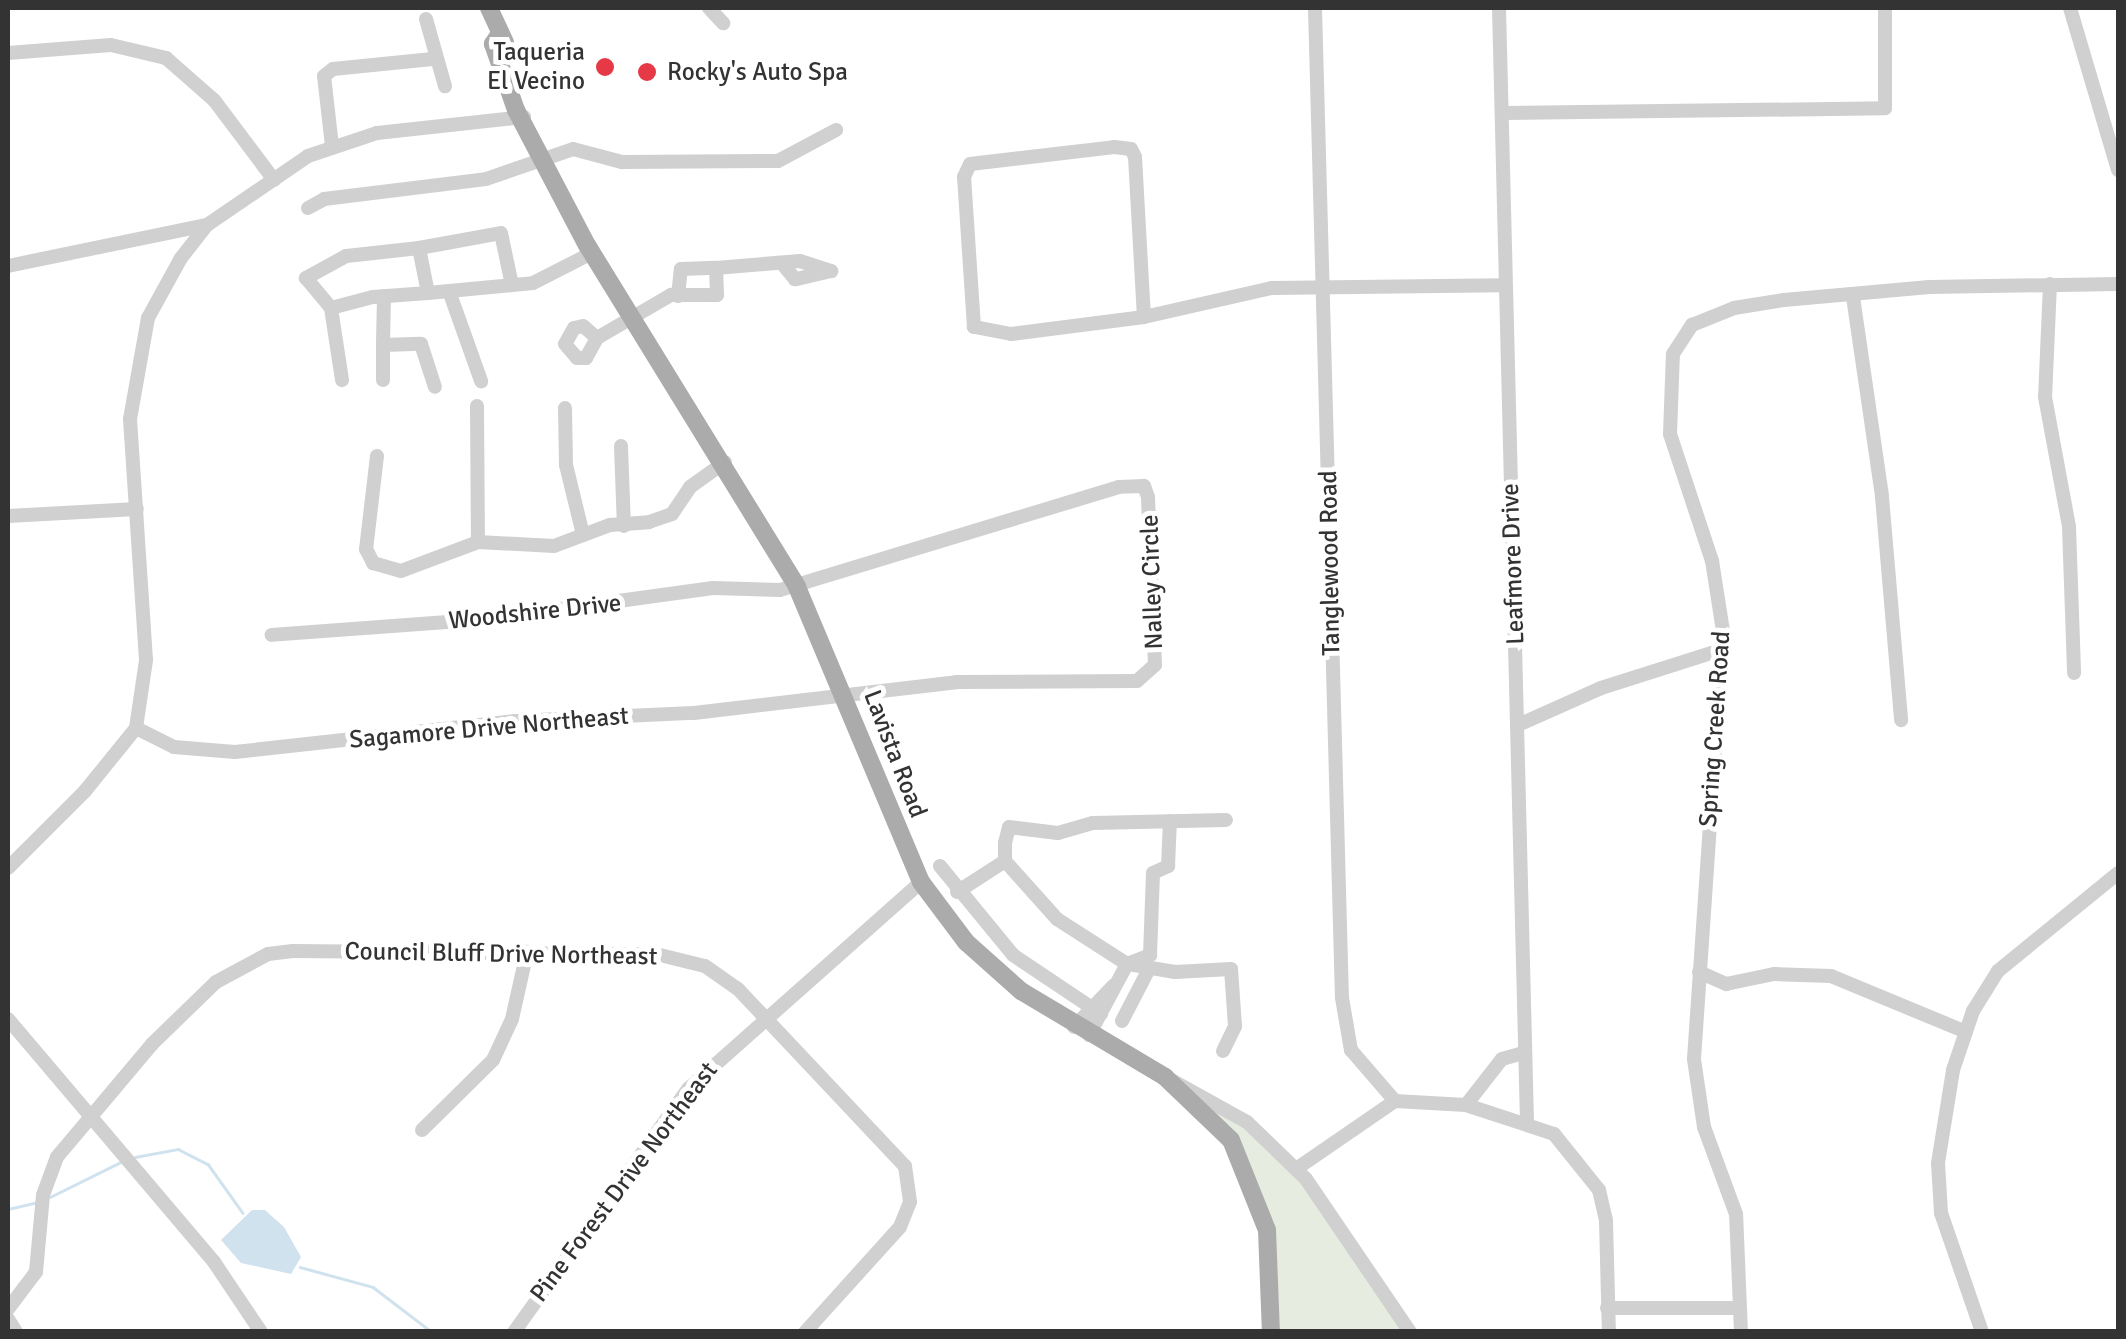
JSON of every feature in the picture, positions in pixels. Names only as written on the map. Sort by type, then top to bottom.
[{"type":"main road","name":"Lavista Road","points":[[489,8],[499,35],[494,44],[516,110],[524,117],[541,158],[592,254],[724,462],[797,586],[846,694],[886,806],[921,882],[966,942],[1082,1031],[1165,1077],[1230,1140],[1254,1190],[1267,1230],[1271,1332]]},
{"type":"street","points":[[709,8],[722,23]]},
{"type":"street","name":"Tanglewood Road","points":[[1316,8],[1344,1016],[1351,1050],[1396,1101]]},
{"type":"street","name":"Leafmore Drive","points":[[1499,8],[1502,285],[1518,725],[1526,1120]]},
{"type":"street","points":[[1502,113],[1885,108],[1884,8]]},
{"type":"street","points":[[2070,8],[2118,170]]},
{"type":"street","points":[[426,20],[433,58],[445,86]]},
{"type":"street","points":[[8,53],[111,45],[166,58],[214,100],[274,180]]},
{"type":"street","points":[[332,146],[324,76],[334,69],[433,58]]},
{"type":"street","points":[[8,266],[207,225],[332,146],[377,133],[524,117]]},
{"type":"street","points":[[308,208],[324,199],[486,179],[573,149],[622,162],[778,161],[836,130]]},
{"type":"street","points":[[1144,318],[1131,149],[971,162],[964,177],[974,327],[1011,334],[1144,318],[1272,288],[1502,285]]},
{"type":"street","points":[[8,868],[86,791],[136,728],[146,660],[130,418],[137,358],[148,318],[207,225]]},
{"type":"street","points":[[342,380],[332,308],[306,278],[346,256],[502,233],[512,285]]},
{"type":"street","points":[[419,248],[428,293]]},
{"type":"street","points":[[332,308],[384,296],[512,285],[566,270],[592,254]]},
{"type":"street","points":[[678,296],[681,269],[784,266]]},
{"type":"street","points":[[595,345],[632,316],[678,296],[716,296],[716,268]]},
{"type":"street","name":"Spring Creek Road","points":[[1741,1332],[1736,1214],[1696,1095],[1699,972],[1721,650],[1716,578],[1670,434],[1673,354],[1692,324],[1734,308],[1929,287],[2118,282]]},
{"type":"street","points":[[2050,284],[2045,397],[2068,527],[2074,672]]},
{"type":"street","points":[[450,291],[482,381]]},
{"type":"street","points":[[383,380],[384,296]]},
{"type":"street","points":[[1852,297],[1882,497],[1901,720]]},
{"type":"street","points":[[383,345],[420,344],[434,387]]},
{"type":"street","points":[[477,406],[478,542]]},
{"type":"street","points":[[565,408],[566,465],[582,536]]},
{"type":"street","points":[[621,446],[624,526]]},
{"type":"street","points":[[377,456],[366,524],[373,563],[401,571],[478,542],[554,546],[672,514],[690,487],[724,462]]},
{"type":"street","name":"Nalley Circle","points":[[797,586],[1092,495],[1144,486],[1156,639],[1148,675],[1137,681],[956,682],[846,694]]},
{"type":"street","points":[[8,516],[137,509]]},
{"type":"street","name":"Woodshire Drive","points":[[272,635],[488,619],[713,588],[797,586]]},
{"type":"street","points":[[1518,725],[1601,688],[1721,650]]},
{"type":"street","name":"Sagamore Drive Northeast","points":[[136,728],[174,747],[235,752],[846,694]]},
{"type":"street","points":[[957,892],[1004,861],[1010,827],[1058,833],[1093,823],[1226,820]]},
{"type":"street","points":[[1082,1031],[1126,964],[1150,955],[1153,873],[1168,866],[1170,821]]},
{"type":"street","points":[[1004,861],[1057,919],[1126,964],[1149,969],[1231,969],[1235,1026],[1223,1051]]},
{"type":"street","points":[[940,866],[957,892],[1013,955],[1095,1010]]},
{"type":"street","points":[[1982,1332],[1941,1213],[1942,1121],[1966,1032],[1998,972],[2118,873]]},
{"type":"street","name":"Pine Forest Drive Northeast","points":[[514,1332],[689,1088],[765,1015],[895,911],[921,882]]},
{"type":"street","points":[[422,1130],[493,1060],[512,1020],[527,952]]},
{"type":"street","name":"Council Bluff Drive Northeast","points":[[8,1309],[36,1272],[43,1195],[57,1156],[216,982],[268,954],[656,954],[705,966],[765,1015],[876,1133],[910,1181],[900,1227],[805,1332]]},
{"type":"street","points":[[1122,1021],[1149,969]]},
{"type":"street","points":[[1699,972],[1726,984],[1774,974],[1831,976],[1966,1032]]},
{"type":"street","points":[[8,1019],[214,1262],[262,1332]]},
{"type":"street","points":[[1466,1105],[1502,1059],[1523,1054]]},
{"type":"street","points":[[1165,1077],[1217,1100],[1296,1169],[1410,1332]]},
{"type":"street","points":[[1296,1169],[1396,1101],[1466,1105],[1526,1120],[1554,1134],[1598,1190],[1606,1222],[1609,1332]]},
{"type":"street","points":[[1608,1308],[1739,1308]]},
{"type":"street","points":[[8,1318],[16,1332]]},
{"type":"shaded area","points":[[1217,1100],[1296,1169],[1409,1331],[1279,1331],[1253,1190],[1207,1114]]},
{"type":"water","points":[[252,1210],[265,1210],[284,1227],[301,1257],[291,1274],[241,1263],[221,1240]]},
{"type":"waterway","points":[[135,1157],[178,1149],[208,1164],[243,1213]]},
{"type":"waterway","points":[[50,1197],[123,1161]]},
{"type":"waterway","points":[[8,1209],[38,1202]]},
{"type":"waterway","points":[[300,1267],[373,1287],[432,1332]]},
{"type":"place","name":"Taqueria El Vecino","points":[[605,67]]},
{"type":"place","name":"Rocky's Auto Spa","points":[[647,72]]}]
